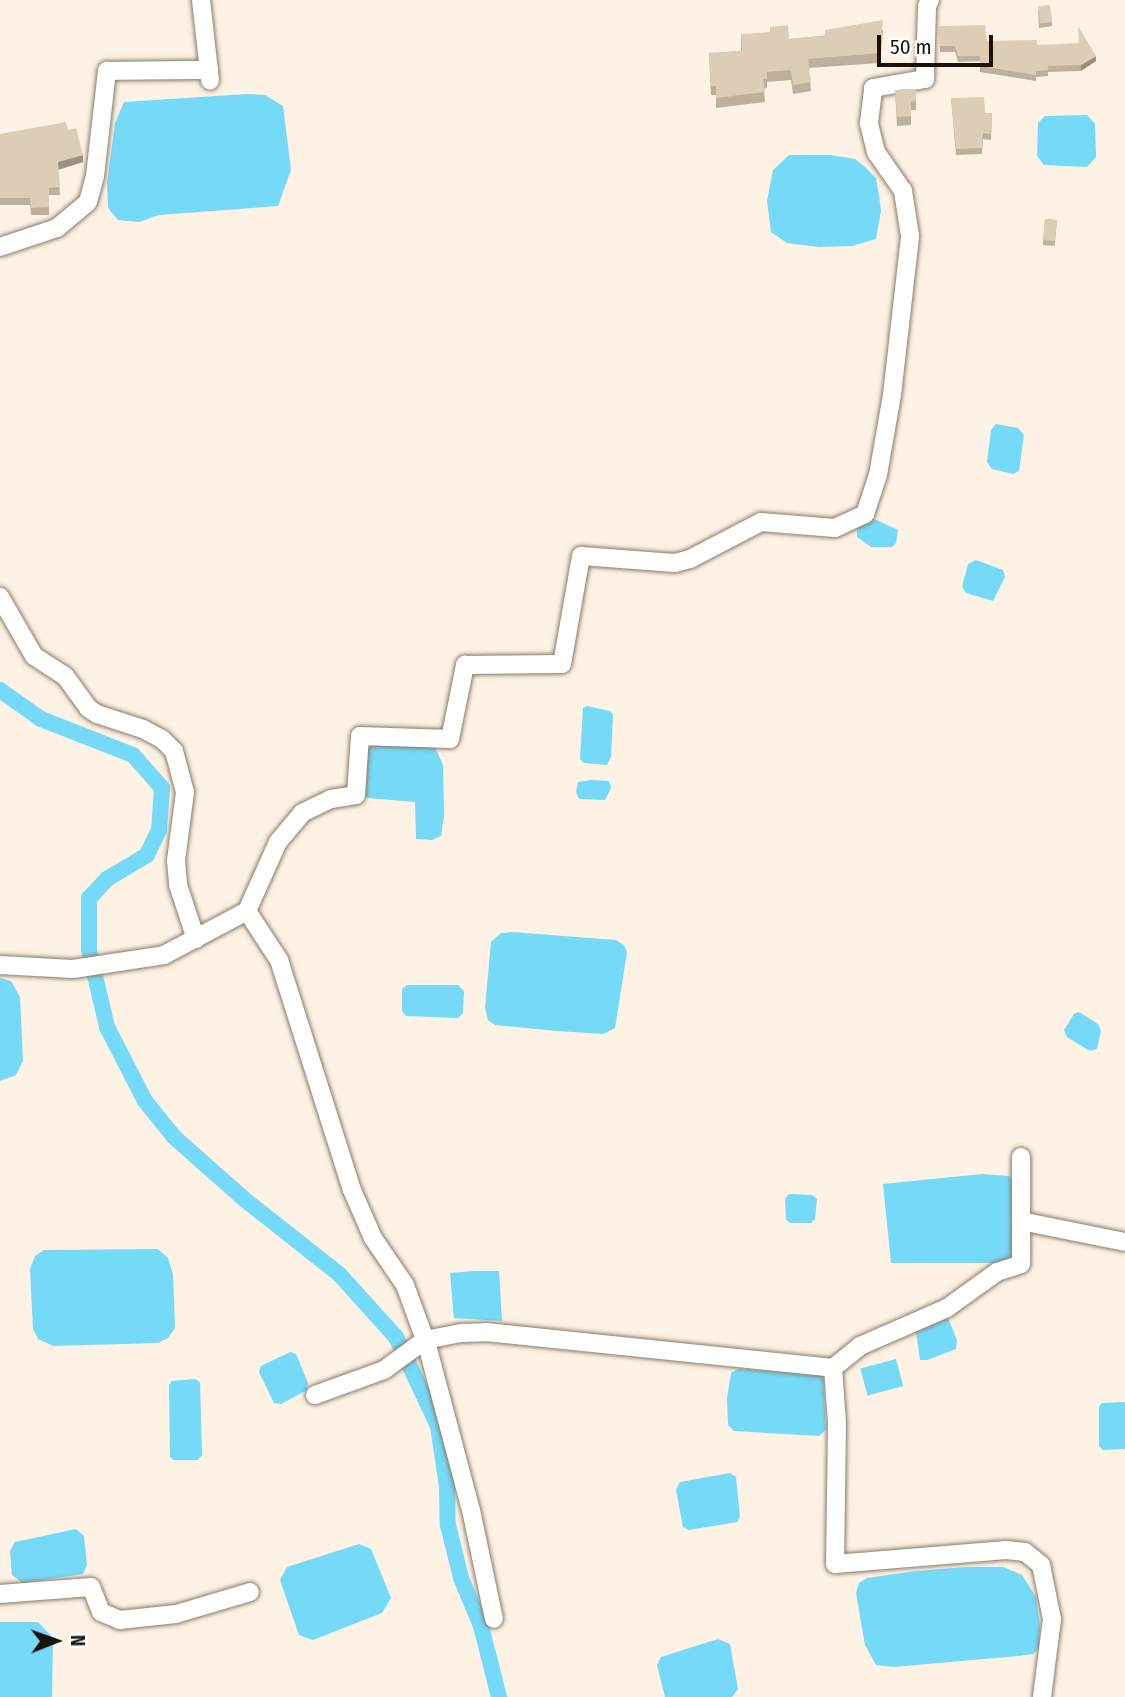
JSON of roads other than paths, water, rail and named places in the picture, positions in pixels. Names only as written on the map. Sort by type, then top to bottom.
[{"type":"street","points":[[0,247],[57,228],[88,202],[95,176],[107,71],[210,75],[201,0]]},
{"type":"street","points":[[0,965],[73,969],[114,965],[164,955],[247,911],[278,842],[302,813],[331,799],[356,794],[360,736],[450,739],[464,665],[562,664],[582,556],[675,563],[761,522],[835,528],[865,514],[878,475],[892,395],[910,236],[903,191],[876,152],[869,123],[873,88],[925,79],[927,6],[930,0]]},
{"type":"street","points":[[0,597],[34,656],[65,676],[88,708],[97,714],[143,729],[162,739],[174,751],[185,792],[176,860],[178,885],[197,939]]},
{"type":"street","points":[[247,911],[279,960],[352,1190],[373,1238],[405,1284],[420,1343],[471,1510],[494,1619]]},
{"type":"street","points":[[315,1395],[384,1370],[420,1343],[462,1333],[486,1332],[833,1368],[860,1346],[947,1308],[997,1272],[1021,1264],[1021,1157]]},
{"type":"street","points":[[1021,1221],[1125,1242]]},
{"type":"street","points":[[833,1368],[837,1423],[835,1564],[1006,1550],[1025,1552],[1041,1566],[1052,1619],[1042,1697]]},
{"type":"street","points":[[0,1594],[91,1587],[101,1612],[120,1620],[176,1614],[250,1592]]},
{"type":"water","points":[[265,95],[283,106],[291,170],[278,206],[159,215],[139,222],[118,220],[108,208],[107,183],[115,123],[124,102]]},
{"type":"water","points":[[1087,115],[1095,124],[1096,157],[1087,167],[1044,165],[1037,156],[1038,123],[1045,116]]},
{"type":"water","points":[[789,155],[830,155],[855,159],[864,166],[876,178],[879,195],[881,211],[876,239],[852,246],[819,247],[787,243],[771,232],[767,201],[773,170]]},
{"type":"water","points":[[996,424],[1018,428],[1024,435],[1019,471],[1013,474],[992,469],[987,462],[991,430]]},
{"type":"water","points":[[872,518],[898,530],[896,543],[892,547],[871,547],[857,537],[857,528],[865,520]]},
{"type":"water","points":[[976,560],[1003,570],[1005,577],[993,601],[966,593],[962,587],[968,564]]},
{"type":"water","points":[[587,706],[613,714],[611,757],[607,765],[584,763],[580,759],[583,708]]},
{"type":"water","points":[[375,744],[435,747],[443,765],[444,816],[441,836],[432,840],[416,839],[415,802],[368,798],[361,792],[366,749]]},
{"type":"water","points":[[609,781],[611,788],[605,800],[579,799],[576,792],[578,782]]},
{"type":"water","points":[[501,933],[616,940],[624,945],[627,952],[615,1028],[603,1034],[495,1025],[488,1020],[485,1008],[491,942]]},
{"type":"water","points":[[0,978],[11,981],[20,997],[23,1061],[16,1075],[0,1081]]},
{"type":"water","points":[[407,985],[458,985],[464,991],[463,1013],[458,1018],[406,1016],[402,1011],[402,989]]},
{"type":"water","points":[[1079,1012],[1098,1024],[1101,1031],[1097,1049],[1090,1051],[1067,1037],[1064,1030],[1074,1014]]},
{"type":"water","points":[[982,1174],[1009,1176],[1014,1181],[1012,1259],[1008,1263],[891,1263],[883,1184]]},
{"type":"water","points":[[789,1194],[812,1195],[817,1199],[815,1219],[811,1223],[790,1223],[786,1219],[785,1199]]},
{"type":"water","points":[[158,1249],[168,1258],[173,1275],[175,1328],[168,1338],[158,1343],[53,1346],[38,1339],[33,1329],[30,1269],[35,1256],[44,1250]]},
{"type":"water","points":[[499,1271],[502,1321],[454,1318],[450,1273]]},
{"type":"water","points":[[948,1318],[957,1340],[956,1349],[920,1360],[916,1332]]},
{"type":"water","points":[[290,1352],[296,1354],[308,1383],[307,1390],[281,1404],[274,1403],[259,1372],[261,1366]]},
{"type":"water","points":[[896,1359],[903,1386],[868,1396],[860,1369]]},
{"type":"water","points":[[738,1369],[823,1375],[826,1430],[819,1436],[734,1431],[728,1425],[727,1398],[731,1373]]},
{"type":"water","points":[[195,1379],[200,1382],[202,1455],[198,1460],[174,1460],[170,1457],[169,1385],[172,1381]]},
{"type":"water","points":[[1125,1402],[1125,1449],[1103,1450],[1099,1446],[1099,1407],[1102,1403]]},
{"type":"water","points":[[730,1473],[736,1477],[740,1517],[737,1522],[689,1530],[683,1527],[676,1490],[680,1482]]},
{"type":"water","points":[[76,1529],[84,1536],[87,1565],[83,1574],[23,1583],[12,1575],[10,1551],[15,1542]]},
{"type":"water","points":[[359,1544],[371,1549],[391,1598],[382,1613],[313,1640],[299,1635],[280,1580],[287,1567]]},
{"type":"water","points":[[966,1567],[1003,1567],[1022,1575],[1036,1597],[1040,1626],[1039,1648],[1033,1654],[1019,1656],[894,1667],[876,1665],[865,1645],[856,1593],[859,1583],[867,1578]]},
{"type":"water","points":[[0,1622],[38,1622],[53,1638],[52,1697],[0,1697]]},
{"type":"water","points":[[718,1639],[730,1644],[738,1689],[732,1697],[665,1697],[657,1665],[661,1657]]},
{"type":"waterway","points":[[0,690],[41,719],[133,755],[162,788],[159,830],[147,855],[107,879],[89,898],[89,950],[107,1027],[145,1101],[174,1137],[244,1199],[339,1274],[396,1337],[438,1426],[447,1486],[448,1525],[461,1578],[481,1626],[499,1697]]}]
